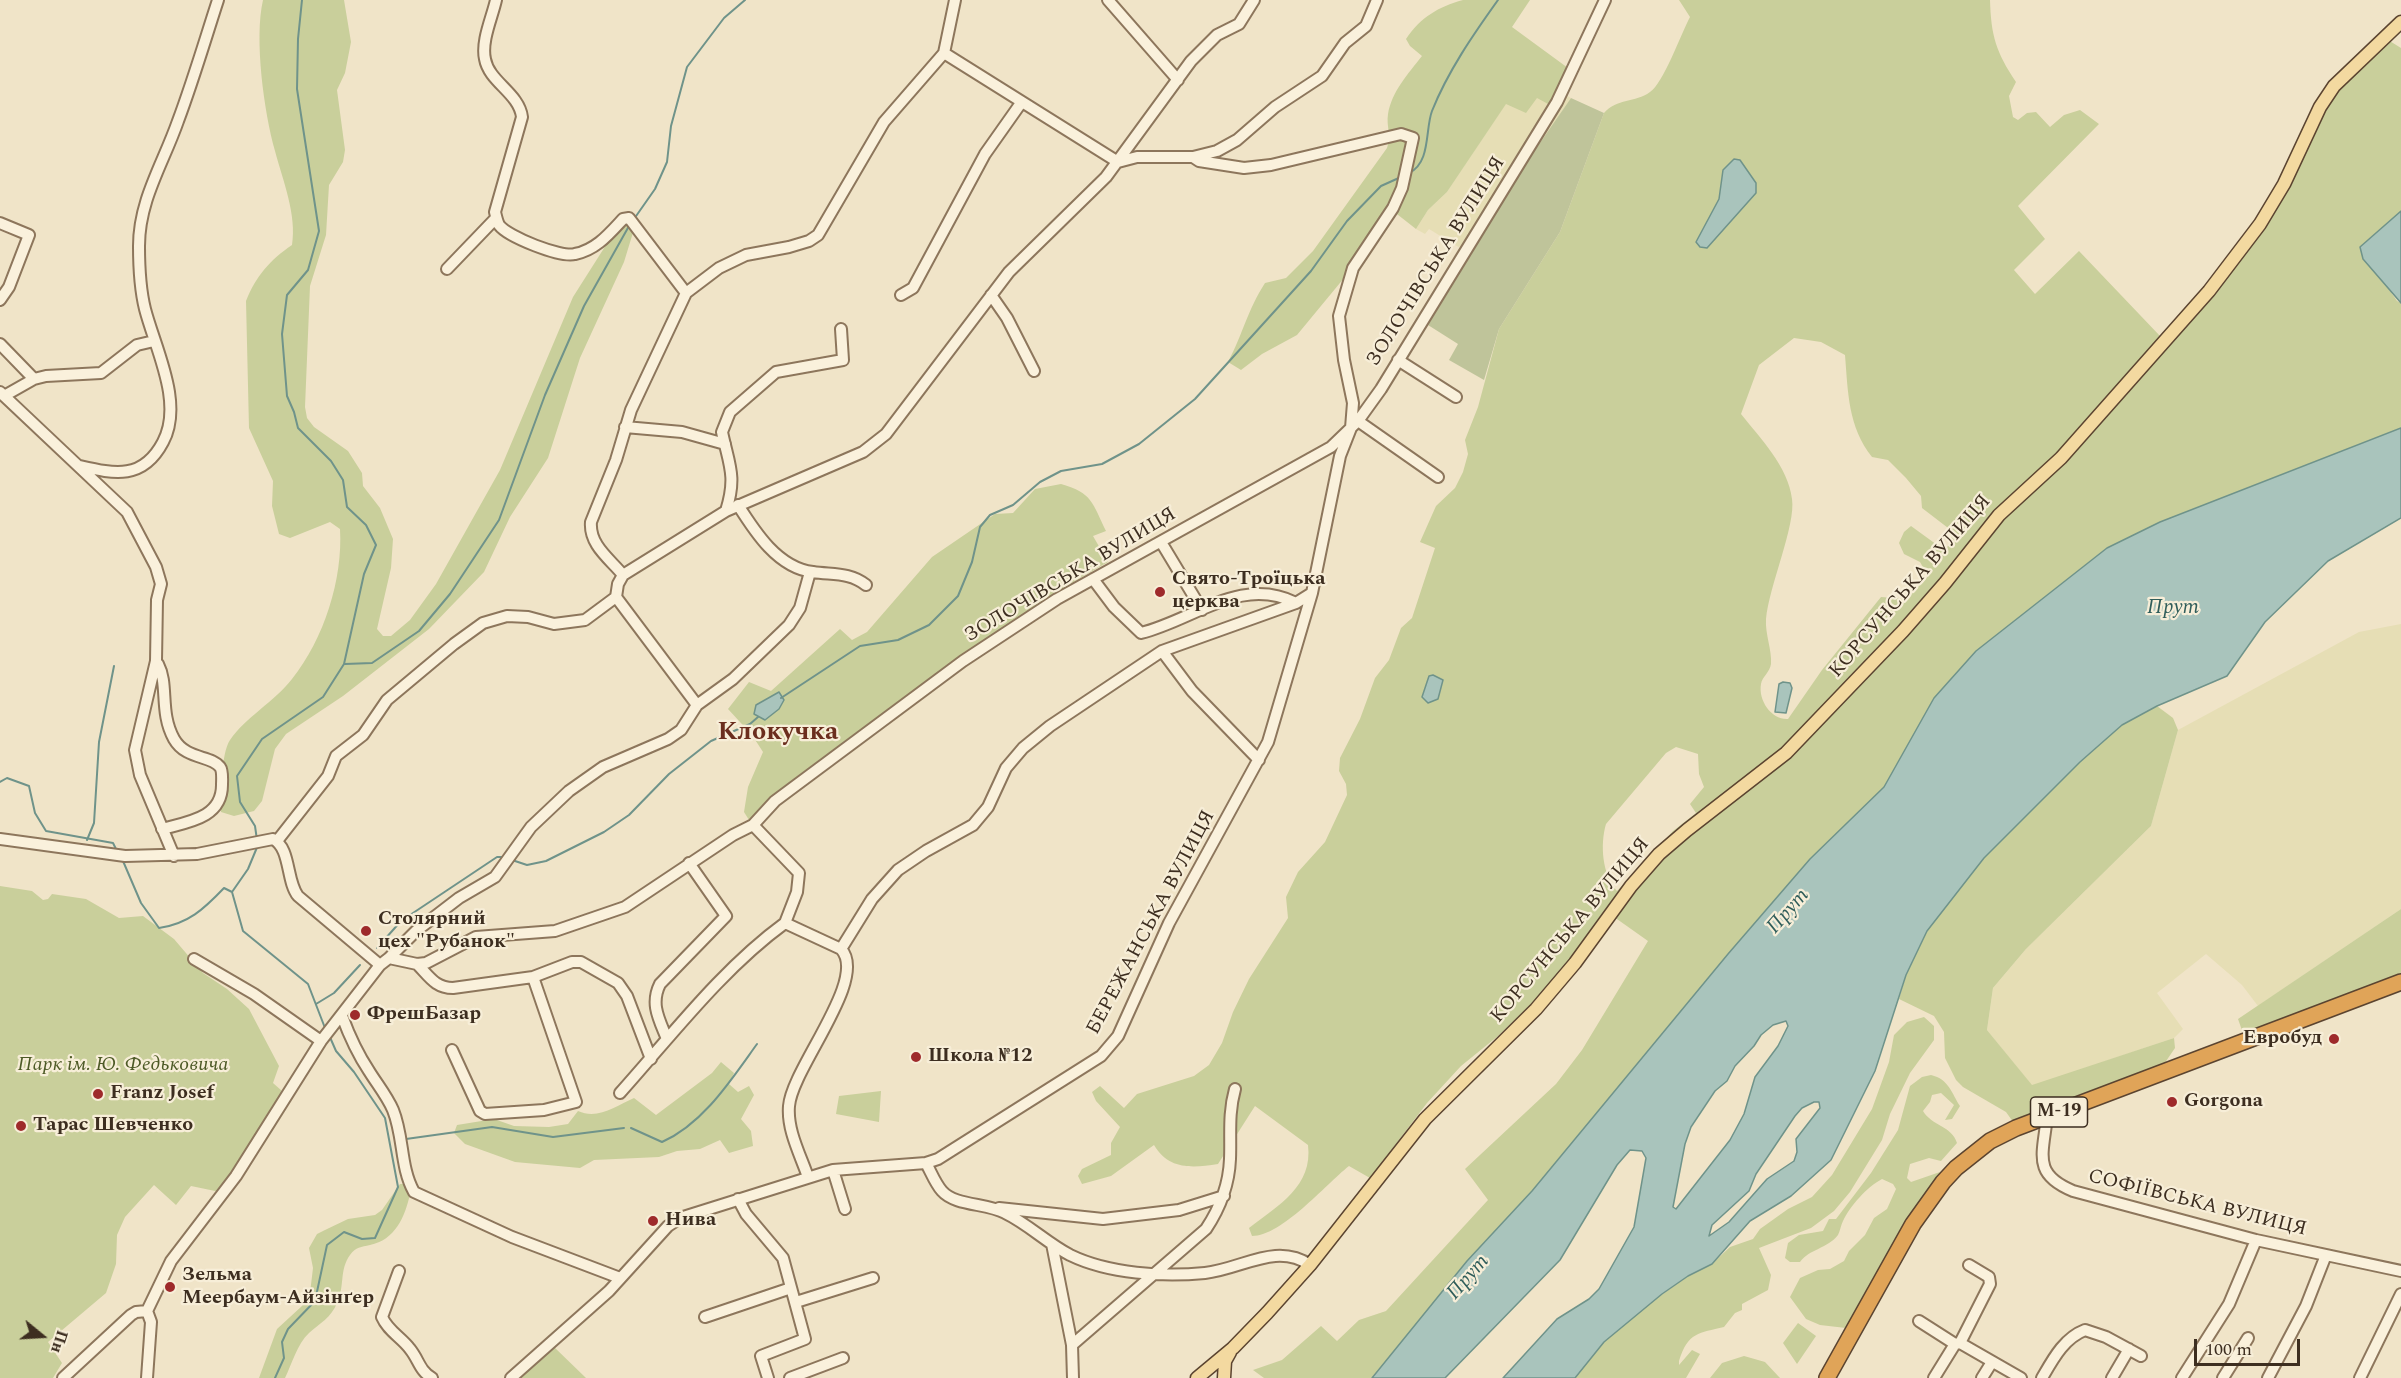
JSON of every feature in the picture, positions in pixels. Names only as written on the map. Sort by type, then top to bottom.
[{"type":"highway","name":"М-19","points":[[1827,1378],[1913,1224],[1943,1182],[1956,1168],[1990,1141],[2048,1116],[2401,982]]},
{"type":"main road","name":"КОРСУНСЬКА ВУЛИЦЯ","points":[[1197,1378],[1233,1348],[1310,1264],[1425,1119],[1549,994],[1631,886],[1659,854],[1786,753],[1903,631],[1945,584],[1999,515],[2061,458],[2209,291],[2260,224],[2284,184],[2320,107],[2334,86],[2401,22]]},
{"type":"main road","name":"КОРСУНСЬКА ВУЛИЦЯ","points":[[1224,1378],[1225,1361],[1233,1348]]},
{"type":"street","points":[[80,466],[120,474],[129,472],[154,454],[164,442],[170,422],[170,402],[140,277],[142,211],[146,194],[166,154],[186,100],[218,0]]},
{"type":"street","points":[[447,269],[496,218],[522,117],[518,103],[484,60],[496,0]]},
{"type":"street","points":[[623,575],[600,550],[590,533],[591,522],[616,460],[625,427],[686,293],[719,268],[746,255],[799,244],[818,235],[884,122],[944,53],[955,0]]},
{"type":"street","points":[[1108,0],[1178,80]]},
{"type":"street","points":[[277,841],[328,776],[336,756],[363,735],[387,700],[483,623],[507,616],[528,617],[554,624],[585,620],[616,597],[618,584],[623,575],[726,511],[863,452],[876,444],[1009,272],[1106,177],[1207,44],[1222,32],[1239,24],[1254,0]]},
{"type":"street","points":[[944,53],[1118,162],[1137,158],[1193,157],[1217,150],[1237,140],[1275,107],[1322,76],[1345,43],[1366,26],[1377,0]]},
{"type":"street","name":"ЗОЛОЧІВСЬКА ВУЛИЦЯ","points":[[417,964],[426,963],[476,937],[555,931],[625,907],[689,863],[753,825],[775,801],[963,661],[1093,579],[1331,447],[1354,424],[1398,360],[1557,102],[1605,0]]},
{"type":"street","points":[[901,295],[913,288],[985,154],[1021,103]]},
{"type":"street","name":"БЕРЕЖАНСЬКА ВУЛИЦЯ","points":[[511,1378],[577,1322],[668,1226],[680,1218],[833,1170],[926,1163],[938,1159],[1101,1056],[1118,1036],[1169,923],[1268,742],[1312,593],[1340,456],[1354,424],[1353,403],[1344,360],[1339,316],[1353,268],[1393,208],[1406,175],[1413,138],[1401,134],[1272,165],[1244,168],[1199,161],[1193,157]]},
{"type":"street","points":[[496,218],[508,233],[562,255],[572,255],[597,245],[622,219],[632,221],[686,293]]},
{"type":"street","points":[[0,223],[29,235],[9,287],[0,300]]},
{"type":"street","points":[[991,295],[1007,318],[1034,371]]},
{"type":"street","points":[[726,511],[732,488],[731,458],[722,432],[730,412],[776,372],[843,360],[841,329]]},
{"type":"street","points":[[154,341],[136,345],[101,373],[34,379],[2,394],[127,512],[156,567],[161,584],[157,600],[156,661],[135,750],[140,775],[174,856]]},
{"type":"street","points":[[0,344],[34,379]]},
{"type":"street","points":[[1398,360],[1456,397]]},
{"type":"street","points":[[1354,424],[1438,477]]},
{"type":"street","points":[[625,427],[682,432],[725,444]]},
{"type":"street","points":[[738,505],[757,535],[771,550],[810,572],[850,575],[867,585]]},
{"type":"street","points":[[1161,542],[1202,610]]},
{"type":"street","points":[[147,1311],[171,1261],[236,1176],[321,1041],[380,965],[416,931],[459,898],[495,877],[531,827],[569,791],[603,767],[668,739],[690,720],[697,705],[733,678],[789,625],[800,608],[810,572]]},
{"type":"street","points":[[1093,579],[1114,607],[1141,633],[1257,592],[1277,594],[1296,603]]},
{"type":"street","points":[[841,949],[872,899],[898,870],[926,851],[965,830],[982,816],[1006,768],[1023,748],[1050,726],[1162,651],[1296,603],[1312,593]]},
{"type":"street","points":[[616,597],[697,705]]},
{"type":"street","points":[[1162,651],[1192,691],[1259,760]]},
{"type":"street","points":[[156,661],[160,666],[166,723],[176,741],[191,754],[217,765],[222,774],[222,792],[216,809],[200,818],[162,829]]},
{"type":"street","points":[[620,1093],[764,938],[785,923],[797,892],[799,873],[753,825]]},
{"type":"street","points":[[0,839],[120,856],[197,854],[257,841],[277,841]]},
{"type":"street","points":[[277,841],[283,851],[291,887],[298,896],[380,965]]},
{"type":"street","points":[[668,1039],[656,1010],[654,1000],[656,992],[660,984],[726,916],[689,863]]},
{"type":"street","points":[[785,923],[841,949],[845,953],[847,963],[843,988],[809,1056],[789,1103],[790,1128],[808,1176]]},
{"type":"street","points":[[389,958],[417,964],[442,988],[502,983],[533,976],[572,962],[581,962],[618,983],[627,996],[651,1059]]},
{"type":"street","points":[[194,959],[254,994],[321,1041]]},
{"type":"street","points":[[452,1050],[480,1111],[485,1114],[544,1110],[576,1102],[533,976]]},
{"type":"street","points":[[338,1020],[390,1101],[398,1127],[408,1181],[414,1192],[512,1237],[620,1278]]},
{"type":"street","points":[[1072,1345],[1206,1229],[1224,1196],[1230,1159],[1230,1107],[1234,1089]]},
{"type":"street","name":"СОФІЇВСЬКА ВУЛИЦЯ","points":[[2048,1116],[2043,1163],[2049,1178],[2055,1184],[2093,1197],[2256,1240],[2401,1271]]},
{"type":"street","points":[[926,1163],[942,1191],[951,1198],[993,1207],[1103,1219],[1179,1210],[1224,1196]]},
{"type":"street","points":[[833,1170],[845,1209]]},
{"type":"street","points":[[738,1198],[746,1215],[783,1258],[805,1339],[761,1356],[768,1378]]},
{"type":"street","points":[[993,1207],[1014,1217],[1072,1256],[1112,1268],[1187,1275],[1214,1272],[1284,1254],[1296,1256],[1310,1264]]},
{"type":"street","points":[[2182,1378],[2229,1304],[2256,1240]]},
{"type":"street","points":[[1052,1244],[1072,1345],[1073,1378]]},
{"type":"street","points":[[2268,1378],[2306,1306],[2326,1255]]},
{"type":"street","points":[[1934,1378],[1957,1343],[1991,1281],[1969,1265]]},
{"type":"street","points":[[399,1271],[382,1317],[386,1325],[411,1350],[417,1366],[432,1378]]},
{"type":"street","points":[[796,1302],[873,1278]]},
{"type":"street","points":[[705,1317],[791,1288]]},
{"type":"street","points":[[2360,1378],[2401,1294]]},
{"type":"street","points":[[63,1378],[136,1311],[147,1311]]},
{"type":"street","points":[[147,1311],[152,1322],[147,1378]]},
{"type":"street","points":[[1919,1321],[2021,1378]]},
{"type":"street","points":[[2043,1378],[2055,1356],[2069,1339],[2085,1330],[2141,1356]]},
{"type":"street","points":[[2223,1378],[2248,1338]]},
{"type":"street","points":[[2112,1378],[2128,1349]]},
{"type":"street","points":[[790,1378],[843,1358]]},
{"type":"street","points":[[1982,1378],[1992,1362]]},
{"type":"shaded area","points":[[1558,91],[1571,98],[1470,254],[1429,229],[1425,234],[1416,229],[1428,210],[1447,192],[1506,103]]},
{"type":"shaded area","points":[[2401,624],[2401,909],[2258,1006],[2242,985],[2206,954],[2157,993],[2183,1029],[2174,1038],[2032,1086],[1987,1030],[1993,988],[2026,949],[2151,826],[2178,730],[2359,632]]},
{"type":"green space","points":[[263,0],[344,0],[351,42],[345,73],[337,90],[345,150],[343,162],[329,185],[326,235],[310,286],[305,407],[307,418],[314,427],[348,451],[362,473],[363,486],[380,508],[393,539],[391,568],[377,629],[383,636],[391,636],[410,620],[436,584],[500,470],[573,297],[606,245],[628,220],[635,226],[624,262],[580,358],[548,458],[510,517],[484,572],[429,629],[343,696],[286,734],[275,749],[262,801],[254,811],[234,816],[221,812],[222,774],[227,746],[236,732],[292,679],[313,646],[335,588],[340,548],[340,529],[330,522],[290,538],[279,534],[272,506],[273,481],[249,428],[246,301],[264,269],[292,245],[293,234],[291,210],[271,135],[264,96],[260,55],[260,16]]},
{"type":"green space","points":[[1463,0],[1530,0],[1512,27],[1568,68],[1550,105],[1537,98],[1526,113],[1506,104],[1447,192],[1428,210],[1416,229],[1388,207],[1349,272],[1297,335],[1262,354],[1241,370],[1228,362],[1265,283],[1286,278],[1313,251],[1387,148],[1388,114],[1393,98],[1401,83],[1422,56],[1410,46],[1406,39],[1431,14]]},
{"type":"green space","points":[[1679,0],[1990,0],[1996,43],[2016,82],[2009,96],[2013,117],[2018,120],[2027,113],[2036,112],[2050,127],[2064,115],[2080,110],[2099,124],[2018,206],[2045,239],[2014,270],[2035,294],[2079,251],[2160,336],[2227,260],[2285,178],[2309,116],[2328,87],[2380,35],[2401,48],[2401,211],[2360,247],[2397,301],[2401,303],[2401,428],[2160,522],[2107,548],[1976,651],[1934,698],[1884,787],[1810,859],[1728,954],[1532,1191],[1467,1261],[1372,1378],[1264,1378],[1253,1370],[1282,1360],[1321,1326],[1337,1341],[1359,1320],[1386,1311],[1488,1200],[1465,1169],[1556,1084],[1582,1050],[1648,941],[1607,912],[1548,988],[1498,1036],[1461,1066],[1427,1103],[1370,1178],[1349,1166],[1290,1219],[1264,1234],[1252,1236],[1249,1228],[1292,1193],[1305,1172],[1308,1145],[1255,1106],[1218,1164],[1190,1166],[1174,1163],[1160,1153],[1154,1145],[1111,1176],[1082,1184],[1078,1176],[1082,1169],[1111,1155],[1111,1143],[1120,1127],[1096,1101],[1092,1092],[1100,1086],[1124,1108],[1137,1094],[1194,1076],[1209,1065],[1222,1043],[1233,1012],[1249,979],[1288,918],[1286,897],[1298,872],[1325,842],[1347,795],[1346,784],[1339,771],[1340,758],[1360,719],[1375,678],[1389,660],[1401,628],[1412,618],[1435,548],[1420,542],[1436,506],[1455,488],[1463,472],[1468,454],[1465,440],[1478,407],[1499,329],[1560,232],[1604,113],[1615,105],[1650,92],[1655,87],[1690,17]],"holes":[[[1723,170],[1756,193],[1707,248],[1696,242],[1719,199]],[[1794,338],[1821,342],[1845,355],[1851,409],[1864,446],[1872,457],[1888,460],[1921,496],[1922,508],[1952,531],[1950,544],[1944,550],[1911,526],[1904,532],[1899,543],[1904,554],[1920,562],[1928,576],[1907,599],[1881,597],[1822,670],[1788,719],[1777,716],[1767,708],[1761,690],[1762,681],[1771,664],[1766,625],[1768,605],[1790,524],[1792,499],[1779,464],[1741,414],[1759,365]],[[1676,747],[1698,754],[1699,774],[1704,787],[1690,804],[1696,813],[1673,831],[1617,891],[1605,868],[1603,841],[1606,824],[1666,753]]]},
{"type":"green space","points":[[1571,98],[1604,113],[1560,232],[1499,329],[1484,380],[1449,360],[1458,344],[1428,325],[1533,153]]},
{"type":"green space","points":[[1061,484],[1086,495],[1094,506],[1106,531],[1093,536],[1108,562],[1020,616],[978,645],[775,804],[749,820],[744,812],[748,787],[763,752],[752,735],[728,709],[749,682],[771,691],[840,629],[852,640],[867,632],[932,557],[995,514],[1013,513],[1035,489]]},
{"type":"green space","points":[[2157,706],[2173,718],[2178,730],[2151,826],[2026,949],[1993,988],[1987,1030],[2032,1085],[2174,1038],[2175,1048],[2162,1067],[2016,1126],[2006,1112],[1963,1087],[1956,1080],[1945,1058],[1944,1032],[1934,1016],[1899,999],[1906,975],[1927,931],[1984,858],[2080,762],[2122,725]]},
{"type":"green space","name":"Парк ім. Ю. Федьковича","points":[[0,886],[32,891],[43,900],[48,899],[52,894],[86,899],[119,918],[143,916],[174,939],[203,973],[227,989],[249,1009],[279,1066],[273,1083],[282,1091],[220,1192],[191,1186],[176,1205],[154,1185],[125,1217],[117,1235],[116,1264],[106,1293],[48,1342],[62,1363],[53,1378],[0,1378]]},
{"type":"green space","points":[[2401,909],[2401,981],[2244,1036],[2238,1019]]},
{"type":"green space","points":[[1924,1017],[1934,1026],[1934,1040],[1910,1073],[1890,1114],[1882,1140],[1850,1192],[1834,1211],[1811,1228],[1759,1248],[1771,1275],[1768,1290],[1742,1304],[1742,1310],[1735,1313],[1724,1327],[1696,1335],[1686,1344],[1679,1365],[1692,1350],[1700,1354],[1686,1378],[1575,1378],[1604,1342],[1657,1298],[1688,1276],[1712,1264],[1730,1247],[1753,1239],[1760,1229],[1788,1209],[1812,1197],[1832,1175],[1872,1109],[1889,1062],[1894,1035],[1907,1022]]},
{"type":"green space","points":[[721,1062],[734,1073],[729,1084],[738,1092],[749,1086],[754,1095],[741,1119],[751,1131],[753,1146],[729,1153],[720,1140],[700,1149],[677,1151],[659,1157],[594,1160],[580,1168],[515,1162],[465,1144],[454,1133],[457,1125],[494,1119],[514,1126],[549,1127],[568,1124],[578,1111],[600,1113],[634,1098],[656,1115],[712,1073]]},
{"type":"green space","points":[[1931,1075],[1946,1083],[1960,1106],[1952,1119],[1945,1120],[1954,1105],[1941,1093],[1932,1095],[1923,1111],[1931,1120],[1951,1133],[1957,1143],[1941,1161],[1929,1158],[1910,1164],[1907,1178],[1911,1182],[1940,1172],[1892,1245],[1846,1328],[1820,1325],[1806,1319],[1790,1297],[1800,1278],[1818,1270],[1830,1269],[1844,1261],[1849,1251],[1865,1235],[1874,1218],[1887,1209],[1896,1189],[1893,1184],[1882,1179],[1871,1187],[1850,1209],[1834,1240],[1808,1254],[1800,1262],[1790,1262],[1785,1258],[1788,1243],[1799,1235],[1823,1231],[1829,1219],[1836,1219],[1871,1173],[1898,1130],[1910,1086],[1922,1077]]},
{"type":"green space","points":[[881,1091],[879,1122],[836,1114],[839,1096]]},
{"type":"green space","points":[[400,1184],[405,1184],[410,1194],[398,1226],[386,1238],[354,1250],[350,1255],[344,1267],[335,1308],[305,1338],[285,1378],[259,1378],[277,1329],[302,1306],[310,1293],[313,1268],[309,1248],[317,1234],[348,1219],[375,1215],[382,1210]]},
{"type":"green space","points":[[1798,1323],[1816,1336],[1797,1364],[1783,1343]]},
{"type":"green space","points":[[553,1346],[586,1378],[518,1378]]},
{"type":"green space","points":[[1744,1356],[1765,1362],[1780,1378],[1710,1378],[1722,1363]]},
{"type":"water","points":[[1734,159],[1740,160],[1756,183],[1756,193],[1707,248],[1700,247],[1696,242],[1719,199],[1723,170]]},
{"type":"water","points":[[2401,211],[2401,303],[2363,259],[2360,247]]},
{"type":"water","name":"Прут","points":[[2401,428],[2401,518],[2328,561],[2265,622],[2227,676],[2157,706],[2122,725],[2080,762],[1984,858],[1927,931],[1906,975],[1875,1071],[1831,1160],[1791,1196],[1750,1221],[1712,1264],[1688,1276],[1662,1294],[1604,1342],[1575,1378],[1503,1378],[1557,1319],[1589,1299],[1599,1289],[1634,1227],[1646,1158],[1642,1151],[1630,1150],[1617,1165],[1560,1260],[1445,1378],[1372,1378],[1467,1261],[1532,1191],[1728,954],[1810,859],[1884,787],[1934,698],[1976,651],[2107,548],[2160,522]],"holes":[[[1786,1021],[1788,1026],[1778,1046],[1755,1077],[1744,1114],[1730,1140],[1676,1209],[1673,1207],[1685,1144],[1691,1127],[1715,1091],[1727,1081],[1735,1066],[1761,1035],[1773,1025]],[[1819,1102],[1820,1108],[1796,1139],[1797,1152],[1794,1161],[1767,1179],[1729,1222],[1709,1236],[1712,1225],[1749,1191],[1756,1174],[1795,1116],[1802,1108]]]},
{"type":"water","points":[[1433,675],[1443,680],[1438,699],[1428,703],[1422,697],[1429,676]]},
{"type":"water","points":[[1790,683],[1792,688],[1786,713],[1775,712],[1779,684]]},
{"type":"water","points":[[779,692],[784,700],[779,709],[765,720],[754,714],[756,705]]},
{"type":"waterway","points":[[257,840],[255,826],[240,802],[237,776],[262,739],[323,697],[344,664],[364,574],[376,545],[366,525],[347,507],[343,480],[331,461],[298,428],[287,396],[282,334],[287,295],[308,270],[319,231],[297,89],[298,39],[302,0]]},
{"type":"waterway","points":[[634,219],[655,189],[667,162],[671,126],[687,67],[724,18],[745,0]]},
{"type":"waterway","points":[[1409,173],[1421,162],[1432,111],[1453,68],[1498,0]]},
{"type":"waterway","points":[[781,698],[860,646],[898,640],[929,625],[958,596],[972,562],[980,527],[990,515],[1013,505],[1040,482],[1061,471],[1102,464],[1139,444],[1195,399],[1311,271],[1347,221],[1381,186],[1401,177]]},
{"type":"waterway","points":[[345,664],[372,663],[419,631],[450,594],[499,520],[545,395],[584,306],[629,226]]},
{"type":"waterway","points":[[87,840],[94,823],[99,742],[114,666]]},
{"type":"waterway","points":[[512,860],[527,865],[546,861],[604,832],[629,815],[669,774],[711,741],[750,724],[758,717]]},
{"type":"waterway","name":"Клокучка","points":[[0,782],[7,778],[29,786],[35,813],[46,831],[113,843],[117,851]]},
{"type":"waterway","points":[[232,892],[248,869],[258,845]]},
{"type":"waterway","points":[[377,948],[401,921],[497,857],[504,857]]},
{"type":"waterway","name":"Клокучка","points":[[123,861],[141,903],[159,928],[187,919],[209,903],[224,888],[232,892],[243,931],[308,984],[325,1028]]},
{"type":"waterway","points":[[316,1004],[334,993],[360,965]]},
{"type":"waterway","name":"Клокучка","points":[[275,1378],[284,1358],[282,1342],[288,1329],[315,1301],[327,1245],[344,1232],[362,1239],[375,1238],[398,1187],[385,1118],[354,1072],[336,1051],[329,1035]]},
{"type":"waterway","points":[[631,1128],[662,1142],[677,1134],[715,1100],[757,1044]]},
{"type":"waterway","points":[[406,1139],[492,1127],[553,1137],[624,1128]]},
{"type":"place","name":"Свято-Троїцька церква","points":[[1160,592]]},
{"type":"place","name":"Столярний цех \"Рубанок\"","points":[[366,931]]},
{"type":"place","name":"ФрешБазар","points":[[355,1015]]},
{"type":"place","name":"Евробуд","points":[[2334,1039]]},
{"type":"place","name":"Школа №12","points":[[916,1057]]},
{"type":"place","name":"Franz Josef","points":[[98,1094]]},
{"type":"place","name":"Gorgona","points":[[2172,1102]]},
{"type":"place","name":"Тарас Шевченко","points":[[21,1126]]},
{"type":"place","name":"Нива","points":[[653,1221]]},
{"type":"place","name":"Зельма Меербаум-Айзінґер","points":[[170,1287]]},
{"type":"district","name":"Клокучка","points":[[778,734]]}]
